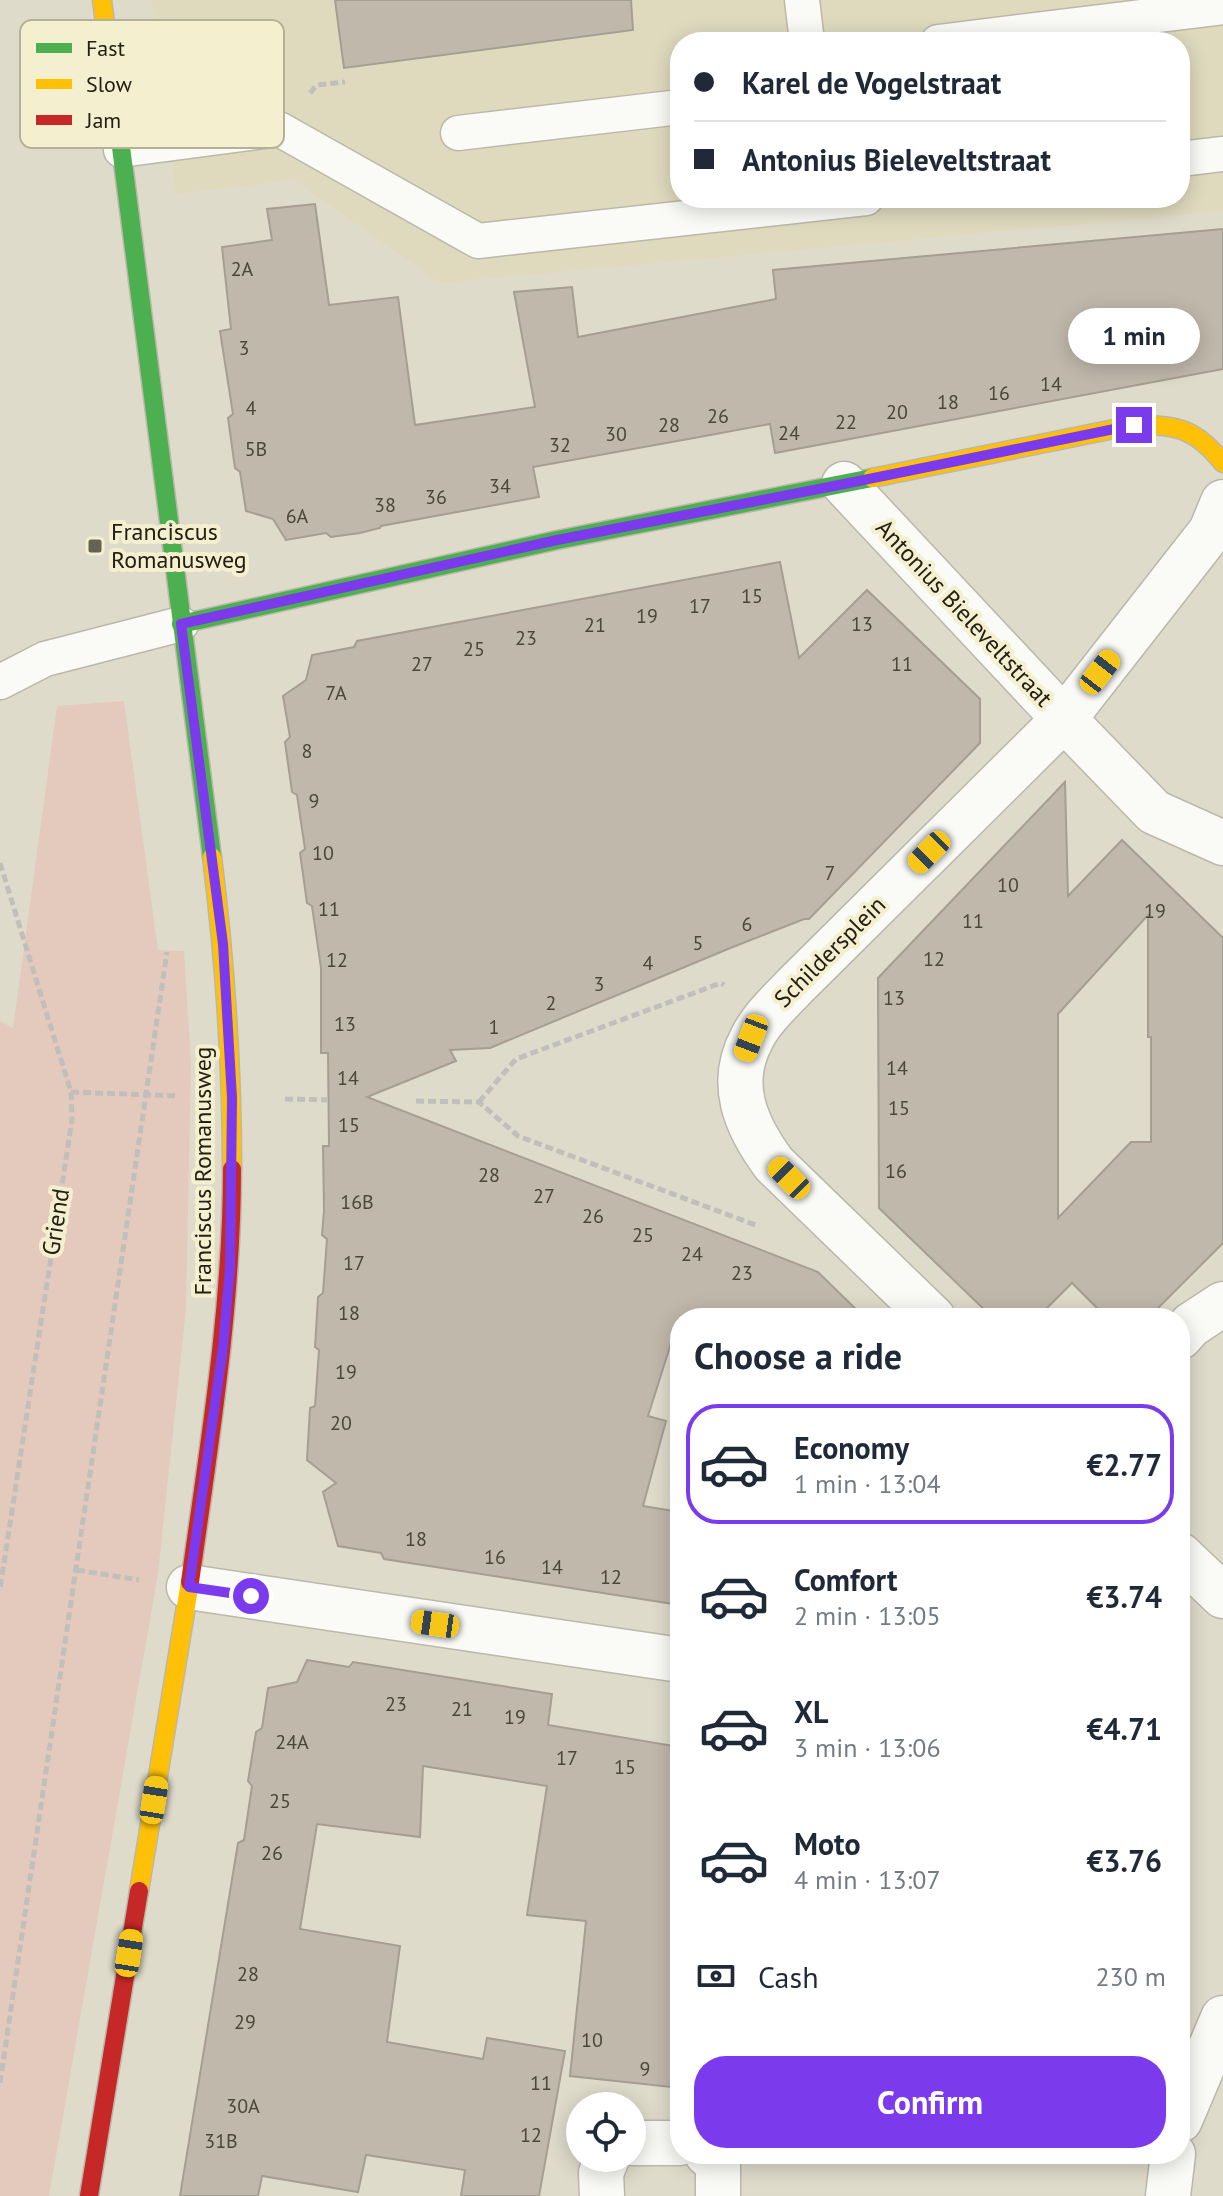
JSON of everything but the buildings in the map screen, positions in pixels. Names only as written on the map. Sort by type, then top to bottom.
[{"type":"street","name":"Franciscus Romanusweg","points":[[102,0],[105,20]]},
{"type":"street","name":"Franciscus Romanusweg","points":[[89,2196],[189,1587],[221,1361],[230,1267],[232,1098],[223,944],[121,150]]},
{"type":"street","points":[[181,624],[557,540],[1134,425],[1161,424],[1187,429],[1207,443],[1223,463]]},
{"type":"street","name":"Antonius Bieleveltstraat","points":[[844,484],[1064,719],[1211,531],[1223,502]]},
{"type":"street","points":[[1064,719],[1154,812],[1223,843]]},
{"type":"street","name":"Schildersplein","points":[[923,1308],[774,1164],[746,1119],[740,1088],[743,1062],[751,1038],[806,974],[1064,719]]},
{"type":"street","points":[[1190,1326],[1223,1304]]},
{"type":"street","points":[[1190,1565],[1223,1596]]},
{"type":"street","points":[[189,1587],[670,1659]]},
{"type":"street","points":[[1190,2096],[1223,2018]]},
{"type":"street","points":[[646,2143],[670,2143]]},
{"type":"street","points":[[718,2164],[718,2196]]},
{"type":"street","points":[[1168,2196],[1172,2164]]},
{"type":"street","points":[[601,2172],[602,2196]]},
{"type":"lane","points":[[802,0],[806,32]]},
{"type":"lane","points":[[1019,32],[1223,7]]},
{"type":"lane","points":[[458,133],[670,108]]},
{"type":"lane","points":[[284,132],[478,241],[776,208]]},
{"type":"lane","points":[[121,150],[136,148]]},
{"type":"lane","points":[[1190,158],[1223,154]]},
{"type":"lane","points":[[0,682],[45,659],[181,624]]},
{"type":"path","points":[[317,85],[345,82]]},
{"type":"path","name":"Griend","points":[[0,863],[71,1092],[72,1120],[0,1589]]},
{"type":"path","points":[[0,2083],[168,948]]},
{"type":"path","points":[[479,1102],[516,1059],[721,983],[767,1016]]},
{"type":"path","points":[[71,1092],[232,1098]]},
{"type":"path","points":[[416,1101],[479,1102],[518,1136],[767,1229],[804,1193]]},
{"type":"shaded area","points":[[151,0],[1223,0],[1223,211],[440,283],[294,180],[176,194],[170,148],[284,148],[284,20],[154,20]]},
{"type":"shaded area","points":[[124,701],[158,950],[184,951],[191,1063],[186,1309],[158,1574],[49,2196],[0,2196],[0,1021],[13,1028],[57,706]]},
{"type":"traffic: fast","points":[[121,148],[212,857]]},
{"type":"traffic: fast","points":[[181,624],[557,540],[872,478]]},
{"type":"traffic: slow","points":[[102,0],[105,20]]},
{"type":"traffic: slow","points":[[872,478],[1134,425],[1184,431],[1204,443],[1223,463]]},
{"type":"traffic: slow","points":[[212,857],[227,1013],[232,1169]]},
{"type":"traffic: slow","points":[[139,1891],[190,1582]]},
{"type":"traffic: jam","points":[[190,1582],[224,1325],[232,1169]]},
{"type":"traffic: jam","points":[[89,2196],[139,1891]]},
{"type":"place","name":"Franciscus Romanusweg","points":[[95,546]]},
{"type":"route","points":[[251,1596],[189,1587],[223,1347],[230,1267],[232,1098],[223,944],[181,624],[557,540],[1134,425]]}]
